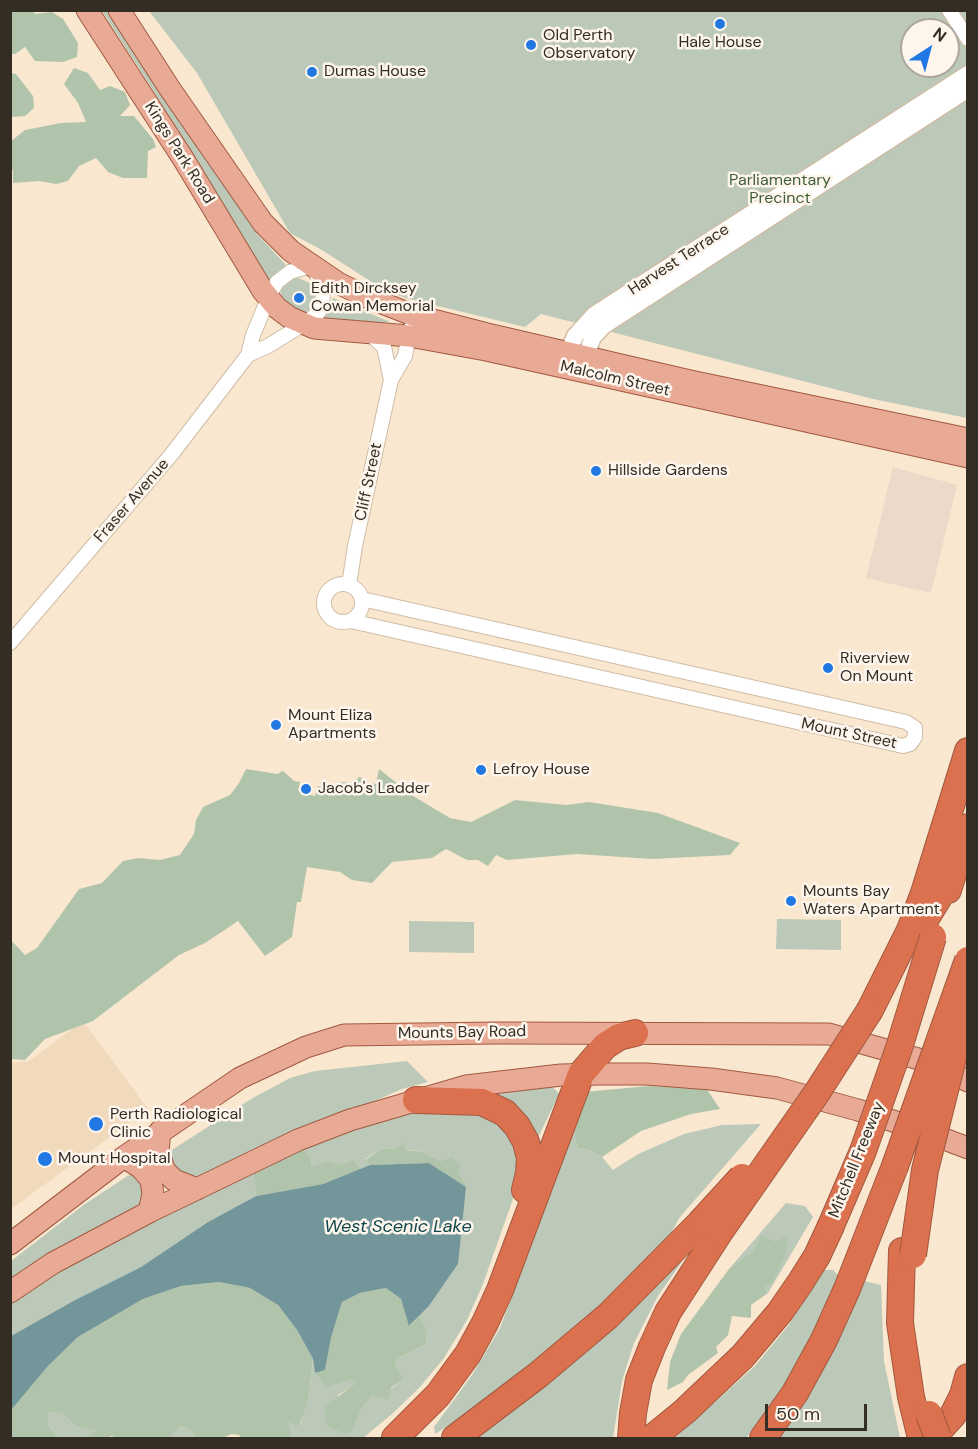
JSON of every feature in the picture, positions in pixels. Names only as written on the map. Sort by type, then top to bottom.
[{"type":"highway","points":[[455,1438],[538,1376],[711,1227],[816,1094],[920,933],[924,893],[968,751]]},
{"type":"highway","name":"Mitchell Freeway","points":[[652,1438],[702,1396],[743,1356],[780,1312],[817,1256],[863,1151],[899,1048],[920,933],[953,874],[968,827]]},
{"type":"highway","points":[[763,1438],[795,1393],[847,1289],[919,1102],[968,960]]},
{"type":"highway","points":[[908,1253],[925,1170],[968,998]]},
{"type":"highway","points":[[395,1438],[438,1395],[468,1354],[485,1323],[500,1290],[581,1074],[605,1046],[619,1037],[635,1033]]},
{"type":"highway","points":[[416,1100],[482,1102],[505,1113],[517,1126],[526,1142],[530,1158],[529,1173],[500,1290]]},
{"type":"highway","points":[[919,1102],[908,1253],[912,1329],[929,1424]]},
{"type":"highway","points":[[631,1438],[639,1380],[668,1312],[711,1227]]},
{"type":"highway","points":[[921,1438],[929,1424],[952,1415],[968,1377]]},
{"type":"main road","name":"Kings Park Road","points":[[87,10],[184,160],[268,298]]},
{"type":"main road","name":"Kings Park Road","points":[[119,10],[253,210],[274,236],[313,268]]},
{"type":"main road","name":"Malcolm Street","points":[[313,268],[369,298],[412,315],[574,361],[968,458]]},
{"type":"main road","name":"Malcolm Street","points":[[268,298],[289,317],[304,324],[333,331],[409,336],[486,350],[574,361],[713,386],[968,439]]},
{"type":"main road","name":"Mounts Bay Road","points":[[10,1244],[160,1131],[240,1078],[306,1047],[344,1035],[829,1034],[926,1061],[968,1081]]},
{"type":"main road","points":[[10,1292],[53,1263],[149,1212],[298,1140],[350,1120],[466,1086],[581,1074],[693,1077],[777,1088],[858,1110],[968,1148]]},
{"type":"main road","points":[[160,1131],[158,1152],[165,1171],[174,1180],[197,1189]]},
{"type":"main road","points":[[124,1157],[141,1168],[151,1180],[153,1194],[149,1212]]},
{"type":"street","points":[[949,10],[968,39]]},
{"type":"street","name":"Harvest Terrace","points":[[574,361],[580,329],[594,315],[968,74]]},
{"type":"street","name":"Harvest Terrace","points":[[574,361],[603,326],[968,89]]},
{"type":"street","name":"Fraser Avenue","points":[[10,642],[171,455],[248,355],[253,335],[273,288],[282,277],[290,272],[313,268],[323,293],[322,307],[304,324],[268,346],[248,355]]},
{"type":"street","name":"Cliff Street","points":[[349,585],[391,380],[405,356],[412,315]]},
{"type":"street","name":"Cliff Street","points":[[370,334],[384,347],[391,380]]},
{"type":"street","points":[[341,584],[349,585],[360,593],[361,612],[351,621],[335,621],[325,609],[324,601],[327,593],[333,587],[341,584]]},
{"type":"street","name":"Mount Street","points":[[351,621],[903,746],[910,744],[915,738],[915,728],[909,723],[362,599]]},
{"type":"street","points":[[513,659],[519,634]]},
{"type":"street","points":[[658,691],[663,667]]},
{"type":"shaded area","points":[[893,467],[957,485],[931,593],[866,578]]},
{"type":"shaded area","name":"Mount Hospital","points":[[83,1021],[148,1109],[11,1209],[10,1063],[29,1061]]},
{"type":"green space","points":[[10,11],[33,11],[35,14],[52,12],[63,19],[78,43],[77,57],[63,62],[35,61],[25,47],[11,54]]},
{"type":"green space","points":[[102,11],[111,11],[249,217],[257,234],[285,264],[286,266],[269,283],[265,281],[151,87]]},
{"type":"green space","name":"Parliamentary Precinct","points":[[149,11],[966,11],[967,418],[873,399],[541,314],[525,327],[409,299],[384,290],[322,250],[290,233],[197,73]]},
{"type":"green space","points":[[74,68],[88,73],[100,90],[110,86],[125,92],[130,105],[120,116],[134,116],[153,139],[156,147],[148,151],[147,178],[123,178],[108,172],[96,158],[79,166],[68,181],[56,184],[39,181],[13,183],[11,141],[25,130],[61,123],[86,122],[78,103],[64,84]]},
{"type":"green space","points":[[11,73],[16,74],[33,96],[34,108],[25,116],[11,117]]},
{"type":"green space","points":[[296,277],[312,284],[318,295],[317,307],[306,314],[300,314],[282,301],[280,287],[284,282]]},
{"type":"green space","points":[[333,298],[390,322],[321,321]]},
{"type":"green space","points":[[246,769],[277,774],[283,771],[294,781],[300,782],[298,791],[315,796],[318,786],[325,788],[326,783],[339,786],[340,782],[353,783],[359,777],[365,782],[376,784],[379,769],[413,796],[450,818],[471,822],[515,800],[566,805],[589,802],[658,813],[740,843],[730,855],[652,859],[577,854],[507,860],[496,855],[488,866],[478,860],[467,860],[446,849],[432,858],[392,862],[372,883],[352,880],[340,872],[307,867],[301,902],[297,902],[292,937],[265,956],[238,921],[205,943],[179,955],[93,1021],[45,1039],[25,1060],[11,1059],[11,940],[25,955],[37,948],[79,889],[102,883],[123,861],[138,858],[160,860],[180,855],[194,834],[196,820],[203,807],[230,795]]},
{"type":"green space","points":[[777,919],[841,920],[841,950],[776,949]]},
{"type":"green space","points":[[409,921],[474,922],[474,953],[409,952]]},
{"type":"green space","points":[[407,1061],[428,1082],[402,1089],[207,1175],[193,1178],[180,1176],[168,1158],[172,1150],[251,1099],[290,1078],[315,1071]]},
{"type":"green space","points":[[551,1085],[559,1094],[537,1140],[470,1095]]},
{"type":"green space","points":[[649,1086],[706,1088],[720,1109],[691,1114],[641,1131],[602,1157],[589,1150],[577,1148],[574,1131],[584,1092]]},
{"type":"green space","points":[[430,1106],[489,1113],[515,1140],[520,1179],[483,1284],[467,1320],[444,1358],[420,1387],[363,1438],[291,1438],[292,1432],[287,1421],[300,1425],[309,1396],[313,1359],[315,1373],[352,1379],[357,1383],[338,1395],[354,1428],[361,1410],[372,1396],[391,1389],[405,1378],[395,1366],[397,1359],[426,1344],[427,1328],[419,1316],[429,1306],[458,1264],[442,1161],[422,1152],[398,1148],[381,1149],[365,1159],[370,1165],[361,1169],[353,1159],[341,1165],[312,1167],[311,1157],[303,1149],[324,1139]]},
{"type":"green space","points":[[761,1124],[680,1217],[663,1247],[624,1286],[513,1379],[435,1434],[434,1427],[472,1375],[500,1328],[574,1131],[577,1148],[589,1150],[602,1157],[613,1170],[638,1154],[684,1134],[722,1125]]},
{"type":"green space","points":[[403,1143],[407,1150],[422,1152],[442,1161],[452,1157],[461,1167],[458,1172],[466,1187],[429,1163],[370,1165],[365,1160],[381,1149],[398,1148]]},
{"type":"green space","points":[[303,1149],[311,1157],[312,1167],[329,1161],[341,1165],[353,1159],[361,1169],[323,1184],[256,1196],[253,1173]]},
{"type":"green space","points":[[253,1173],[256,1196],[208,1222],[141,1267],[11,1336],[10,1303],[40,1282],[98,1249]]},
{"type":"green space","points":[[129,1175],[138,1177],[146,1185],[144,1201],[137,1209],[11,1281],[11,1261],[85,1204]]},
{"type":"green space","points":[[786,1203],[805,1206],[813,1217],[768,1293],[764,1286],[776,1242],[754,1252],[729,1269]]},
{"type":"green space","points":[[761,1235],[776,1242],[788,1235],[786,1254],[772,1284],[764,1286],[768,1293],[751,1305],[751,1318],[732,1316],[728,1335],[716,1347],[718,1353],[688,1375],[683,1382],[667,1390],[670,1362],[681,1334],[729,1269],[754,1251]]},
{"type":"green space","points":[[688,1253],[658,1296],[634,1343],[622,1381],[613,1438],[470,1438]]},
{"type":"green space","points":[[824,1270],[833,1270],[840,1277],[813,1340],[774,1403],[746,1438],[675,1438],[755,1366],[788,1326]]},
{"type":"green space","points":[[864,1281],[881,1285],[884,1361],[900,1438],[778,1438],[821,1373],[845,1327]]},
{"type":"green space","points":[[219,1282],[250,1288],[278,1305],[297,1330],[313,1359],[309,1396],[299,1426],[288,1422],[292,1433],[291,1438],[241,1438],[239,1435],[231,1434],[223,1438],[195,1438],[191,1430],[180,1426],[170,1438],[111,1436],[82,1438],[96,1431],[76,1426],[60,1412],[48,1412],[48,1425],[59,1438],[11,1438],[10,1410],[48,1366],[78,1337],[143,1299],[181,1286]]},
{"type":"green space","points":[[386,1288],[401,1299],[410,1326],[419,1316],[427,1328],[426,1344],[397,1359],[395,1366],[405,1378],[391,1388],[388,1399],[372,1396],[361,1410],[354,1428],[347,1434],[327,1427],[324,1407],[356,1383],[351,1379],[327,1387],[315,1373],[325,1370],[331,1338],[342,1302],[360,1293]]},
{"type":"green space","points":[[48,1412],[60,1412],[76,1426],[97,1431],[82,1438],[59,1438],[48,1425]]},
{"type":"green space","points":[[180,1426],[191,1430],[195,1438],[170,1438]]},
{"type":"water","name":"West Scenic Lake","points":[[429,1163],[466,1187],[458,1264],[429,1306],[409,1326],[401,1299],[386,1288],[360,1293],[342,1302],[331,1338],[325,1370],[315,1373],[313,1359],[297,1330],[278,1305],[250,1288],[219,1282],[181,1286],[143,1299],[78,1337],[48,1366],[11,1410],[11,1336],[141,1267],[208,1222],[256,1196],[323,1184],[370,1165]]},
{"type":"place","name":"Hale House","points":[[720,24]]},
{"type":"place","name":"Old Perth Observatory","points":[[531,45]]},
{"type":"place","name":"Dumas House","points":[[312,72]]},
{"type":"place","name":"Edith Dircksey Cowan Memorial","points":[[299,298]]},
{"type":"place","name":"Hillside Gardens","points":[[596,471]]},
{"type":"place","name":"Riverview On Mount","points":[[828,668]]},
{"type":"place","name":"Mount Eliza Apartments","points":[[276,725]]},
{"type":"place","name":"Lefroy House","points":[[481,770]]},
{"type":"place","name":"Jacob's Ladder","points":[[306,789]]},
{"type":"place","name":"Mounts Bay Waters Apartment","points":[[791,901]]},
{"type":"place","name":"Perth Radiological Clinic","points":[[96,1124]]},
{"type":"place","name":"Mount Hospital","points":[[45,1159]]}]
